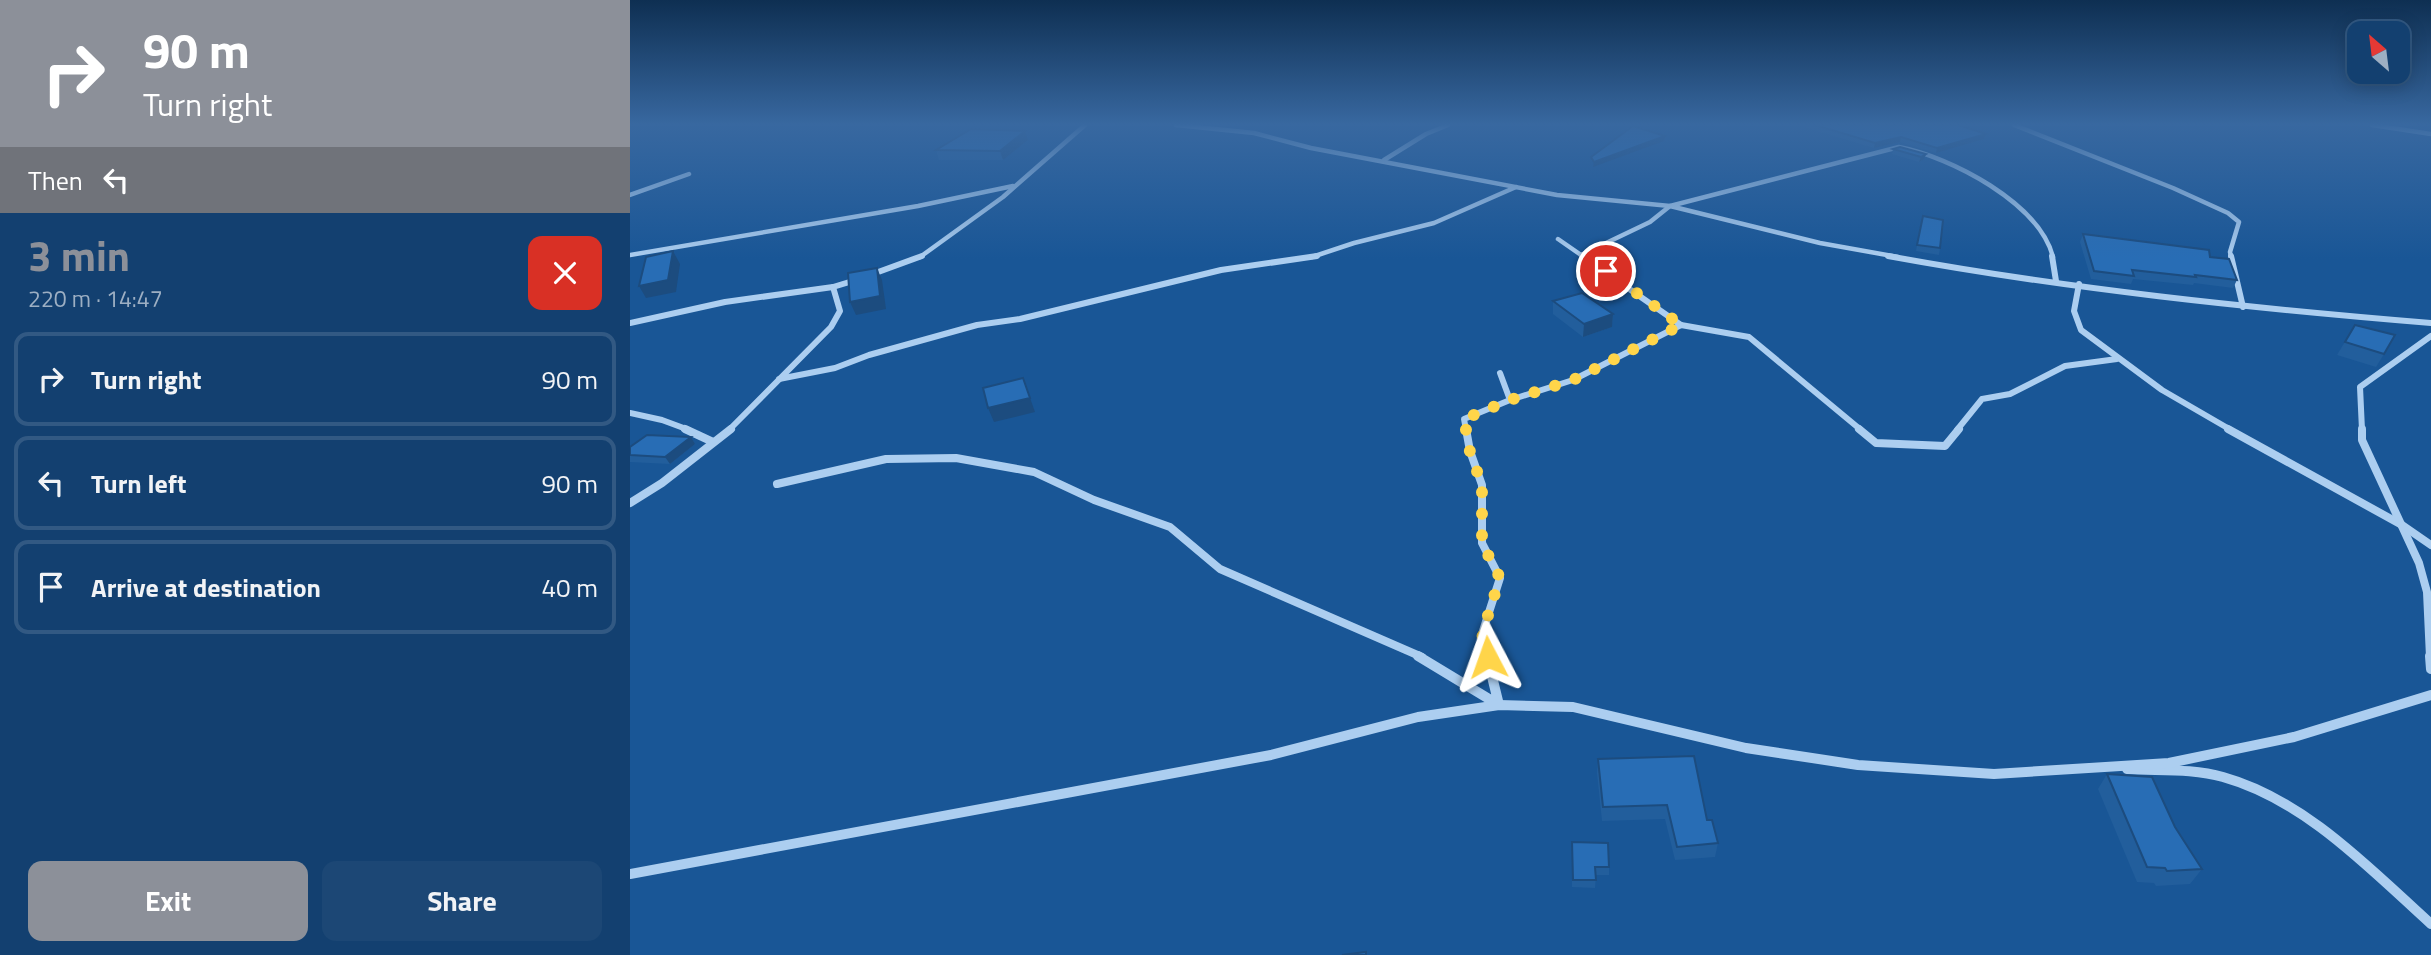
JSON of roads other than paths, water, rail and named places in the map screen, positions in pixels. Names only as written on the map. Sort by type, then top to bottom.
[{"type":"street","points":[[630,323],[725,302],[833,287],[916,260],[1034,170]]},
{"type":"street","points":[[1430,170],[1557,195],[1670,206],[1883,256],[2243,307],[2431,323]]},
{"type":"street","points":[[1581,254],[1648,224],[1670,206],[1808,170]]},
{"type":"street","points":[[1961,170],[2013,205],[2041,229],[2053,253],[2056,281]]},
{"type":"street","points":[[2126,170],[2173,188],[2239,222],[2230,252],[2243,307]]},
{"type":"street","points":[[630,195],[689,174]]},
{"type":"street","points":[[630,255],[822,220],[942,202],[1017,185]]},
{"type":"street","points":[[779,379],[835,368],[869,355],[977,325],[1020,319],[1221,270],[1308,259],[1354,243],[1434,223],[1516,187]]},
{"type":"street","points":[[1558,239],[1681,325],[1749,337],[1876,443],[1945,446],[1982,399],[2010,394],[2065,366],[2117,359]]},
{"type":"street","points":[[2079,284],[2074,311],[2081,330],[2117,359],[2217,422],[2431,545]]},
{"type":"street","points":[[630,503],[662,483],[740,421],[831,327],[840,311],[833,287]]},
{"type":"street","points":[[1499,705],[1482,634],[1500,578],[1482,543],[1482,485],[1470,452],[1464,419],[1510,400],[1573,380],[1681,325]]},
{"type":"street","points":[[2431,336],[2360,387],[2362,440],[2419,563],[2427,592],[2431,669]]},
{"type":"street","points":[[1500,373],[1510,400]]},
{"type":"street","points":[[630,413],[643,414],[688,429],[713,442]]},
{"type":"street","points":[[777,484],[886,459],[956,458],[1034,472],[1094,500],[1170,527],[1220,569],[1421,657],[1499,705]]},
{"type":"street","points":[[630,874],[1271,755],[1418,717],[1499,705],[1573,707],[1745,748],[1858,765],[1994,774],[2169,763],[2294,737],[2431,695]]},
{"type":"street","points":[[2102,766],[2222,777],[2280,802],[2331,836],[2431,925]]}]
